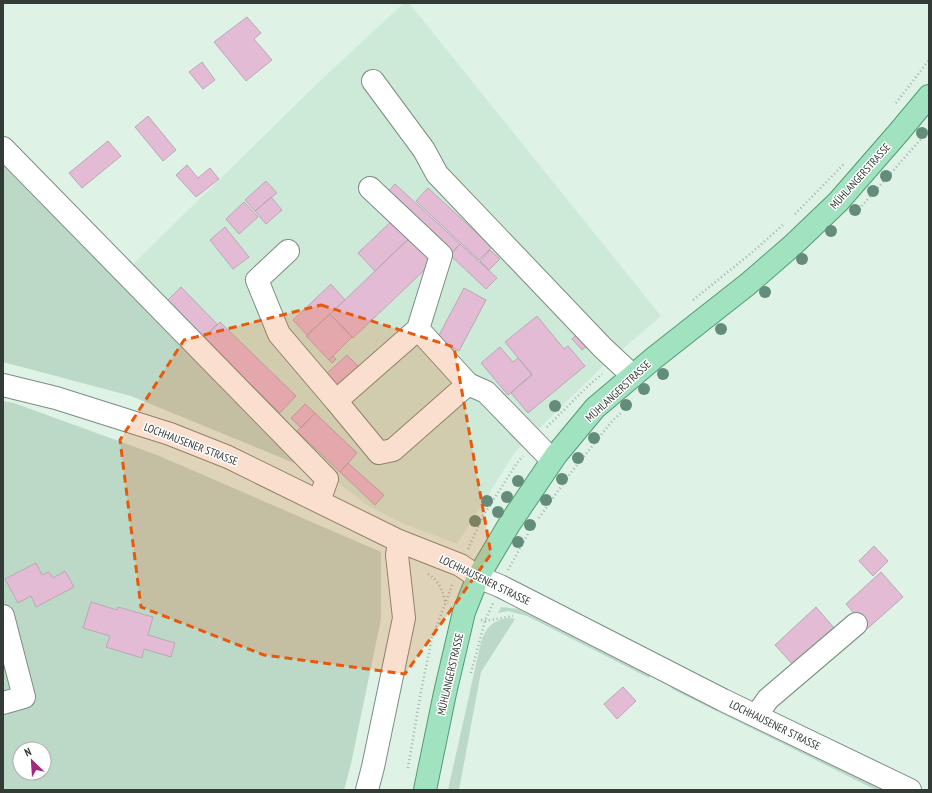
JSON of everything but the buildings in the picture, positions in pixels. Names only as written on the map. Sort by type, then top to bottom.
[{"type":"main road","name":"MÜHLANGERSTRASSE","points":[[425,790],[445,693],[464,612],[469,571],[510,523],[552,460],[595,408],[654,358],[748,284],[794,244],[838,202],[929,96]]},
{"type":"street","points":[[373,81],[424,150],[437,174],[603,348],[632,376]]},
{"type":"street","points":[[3,148],[327,479],[319,501]]},
{"type":"street","points":[[336,401],[418,328],[441,255],[370,188]]},
{"type":"street","points":[[288,251],[256,280],[279,334],[379,453],[393,450],[468,384]]},
{"type":"street","points":[[418,328],[468,384],[486,392],[552,460]]},
{"type":"street","name":"LOCHHAUSENER STRASSE","points":[[3,385],[56,398],[170,434],[228,457],[399,541],[500,586],[756,716],[910,790]]},
{"type":"street","points":[[367,790],[404,618],[397,555],[399,541]]},
{"type":"street","points":[[3,616],[8,655],[24,697],[3,703]]},
{"type":"street","points":[[756,716],[768,698],[856,624]]},
{"type":"path","points":[[858,210],[929,130]]},
{"type":"path","points":[[538,518],[570,474],[624,410]]},
{"type":"path","points":[[471,674],[485,621],[500,586],[530,531]]},
{"type":"path","points":[[422,570],[434,578],[442,588],[445,601],[464,612],[485,621]]},
{"type":"path","points":[[407,775],[421,691],[432,638],[445,601],[469,571]]},
{"type":"highlighted area","points":[[321,305],[454,347],[491,554],[405,674],[264,655],[141,607],[120,440],[184,340]]},
{"type":"shaded area","points":[[404,3],[409,3],[661,316],[602,367],[515,452],[457,544],[402,523],[370,507],[341,485],[128,269],[321,80]]},
{"type":"shaded area","points":[[3,162],[299,465],[131,396],[3,362]]},
{"type":"shaded area","points":[[3,401],[14,403],[157,455],[381,552],[381,619],[351,764],[344,790],[3,790]]},
{"type":"shaded area","points":[[501,607],[518,609],[544,620],[649,671],[650,676],[649,678],[527,616],[508,611],[498,613]]},
{"type":"shaded area","points":[[510,618],[515,619],[481,672],[459,790],[448,790],[481,642],[485,632],[491,625],[499,620]]},
{"type":"shaded area","points":[[672,685],[889,790],[876,790],[672,689]]}]
